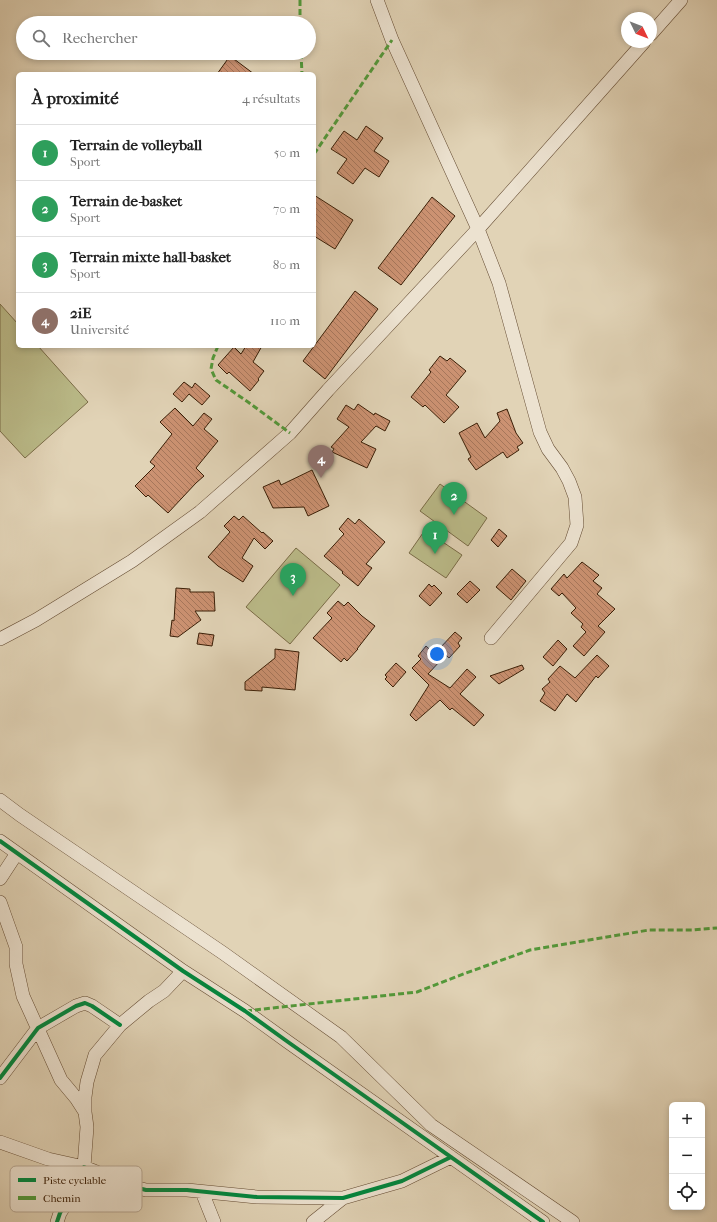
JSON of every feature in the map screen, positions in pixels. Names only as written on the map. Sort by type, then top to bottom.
[{"type":"street","points":[[376,0],[392,40],[478,229],[499,283],[540,432],[548,449],[562,468],[575,497],[577,525],[571,543],[491,638]]},
{"type":"street","points":[[657,27],[681,0]]},
{"type":"street","points":[[0,639],[36,620],[132,561],[219,497],[290,433],[478,229],[639,48]]},
{"type":"street","points":[[0,800],[223,953],[340,1038],[431,1125],[573,1222]]},
{"type":"street","points":[[0,841],[183,971],[245,1011],[543,1222]]},
{"type":"street","points":[[0,879],[17,853]]},
{"type":"street","points":[[0,902],[16,947],[16,964],[23,996],[61,1080],[85,1112]]},
{"type":"street","points":[[84,1166],[87,1127],[85,1097],[87,1082],[95,1055],[120,1025],[149,1001],[164,991],[183,971]]},
{"type":"street","points":[[0,1078],[38,1028],[76,1006],[85,1003],[92,1006],[120,1025]]},
{"type":"street","points":[[0,1142],[48,1159],[80,1166]]},
{"type":"street","points":[[142,1189],[187,1190],[257,1197],[343,1198],[402,1181],[452,1157]]},
{"type":"street","points":[[202,1192],[214,1222]]},
{"type":"street","points":[[313,1222],[343,1198]]},
{"type":"street","points":[[57,1222],[61,1212]]},
{"type":"green space","points":[[0,304],[16,322],[16,348],[40,348],[88,402],[25,458],[0,431]]},
{"type":"green space","points":[[440,484],[487,518],[468,546],[420,511]]},
{"type":"green space","points":[[425,530],[462,555],[446,578],[409,553]]},
{"type":"green space","points":[[296,548],[340,585],[290,644],[246,607]]},
{"type":"building","points":[[227,60],[235,60],[251,72],[218,72]]},
{"type":"building","points":[[366,126],[383,138],[374,151],[389,161],[379,177],[365,168],[353,184],[337,173],[347,159],[331,149],[344,131],[357,140]]},
{"type":"building","points":[[316,196],[353,220],[335,249],[316,237]]},
{"type":"building","points":[[432,197],[455,216],[401,285],[378,268]]},
{"type":"building","points":[[355,291],[378,309],[325,379],[303,361],[313,348],[316,348],[316,344]]},
{"type":"building","points":[[233,348],[241,354],[245,348],[261,348],[253,362],[264,371],[250,391],[229,372],[227,374],[218,365]]},
{"type":"building","points":[[440,356],[447,361],[450,358],[466,371],[446,395],[459,407],[444,423],[425,405],[423,407],[411,397],[431,372],[429,370]]},
{"type":"building","points":[[184,382],[192,388],[195,383],[210,396],[202,405],[189,394],[182,402],[173,394]]},
{"type":"building","points":[[358,404],[374,415],[375,413],[390,421],[385,431],[376,426],[361,442],[376,449],[367,468],[332,452],[334,449],[331,447],[349,427],[337,419],[346,405],[354,410]]},
{"type":"building","points":[[175,408],[193,426],[204,413],[212,419],[204,429],[218,441],[196,468],[204,476],[168,513],[148,495],[146,497],[135,486],[155,466],[150,462],[172,434],[160,422]]},
{"type":"building","points":[[507,409],[516,433],[523,443],[517,447],[519,450],[507,458],[503,452],[476,470],[468,459],[471,457],[459,433],[477,423],[485,438],[500,421],[497,413]]},
{"type":"building","points":[[312,470],[329,506],[308,516],[304,507],[273,508],[263,487],[279,480],[281,485]]},
{"type":"building","points":[[234,516],[239,520],[243,516],[273,541],[265,549],[254,538],[242,558],[253,566],[243,582],[218,566],[208,557],[230,532],[224,526]]},
{"type":"building","points":[[348,518],[355,524],[359,519],[385,542],[366,564],[372,568],[358,586],[324,556],[344,534],[339,529]]},
{"type":"building","points":[[499,529],[507,536],[498,547],[491,540]]},
{"type":"building","points":[[582,562],[599,575],[593,581],[602,588],[597,594],[615,609],[598,626],[605,632],[584,656],[573,646],[586,632],[581,627],[583,624],[571,613],[576,608],[562,593],[559,596],[551,589],[564,574],[567,578]]},
{"type":"building","points":[[512,569],[526,581],[511,600],[496,587]]},
{"type":"building","points":[[470,581],[480,590],[467,603],[457,594]]},
{"type":"building","points":[[429,584],[432,587],[434,585],[442,593],[430,606],[419,596]]},
{"type":"building","points":[[176,588],[190,589],[190,592],[214,592],[215,611],[195,611],[201,620],[178,637],[170,636],[172,620],[174,621]]},
{"type":"building","points":[[338,601],[344,606],[348,602],[375,626],[347,661],[344,658],[341,662],[313,638],[332,618],[327,613]]},
{"type":"building","points":[[455,632],[462,638],[458,643],[460,646],[449,658],[439,649]]},
{"type":"building","points":[[199,633],[214,635],[212,646],[197,644]]},
{"type":"building","points":[[558,640],[567,649],[553,666],[543,657]]},
{"type":"building","points":[[426,646],[441,660],[428,674],[450,688],[467,669],[476,677],[460,694],[484,715],[474,726],[452,708],[450,710],[440,700],[416,721],[410,715],[429,685],[412,668],[421,659],[418,656]]},
{"type":"building","points":[[275,649],[299,652],[295,690],[262,687],[262,691],[245,690],[245,682],[275,658]]},
{"type":"building","points":[[597,655],[609,666],[598,678],[596,676],[576,702],[567,694],[555,711],[540,701],[545,693],[542,689],[550,682],[548,679],[560,666],[575,678]]},
{"type":"building","points":[[396,663],[406,672],[393,687],[385,679],[387,677],[385,675]]},
{"type":"building","points":[[522,665],[524,669],[499,684],[490,676]]},
{"type":"marked path","points":[[300,0],[300,16]]},
{"type":"marked path","points":[[316,151],[392,40]]},
{"type":"marked path","points":[[301,60],[302,72]]},
{"type":"marked path","points":[[217,348],[211,369],[216,380],[290,433]]},
{"type":"marked path","points":[[246,1011],[417,992],[530,950],[649,930],[693,930],[717,928]]},
{"type":"cycle path","points":[[0,841],[183,971],[245,1011],[543,1222]]},
{"type":"cycle path","points":[[0,1078],[38,1028],[76,1006],[85,1003],[92,1006],[120,1025]]},
{"type":"cycle path","points":[[142,1189],[187,1190],[257,1197],[343,1198],[402,1181],[451,1157]]},
{"type":"cycle path","points":[[57,1222],[61,1212]]},
{"type":"place","name":"2iE","points":[[321,478]]},
{"type":"place","name":"Terrain de-basket","points":[[454,515]]},
{"type":"place","name":"Terrain de volleyball","points":[[435,554]]},
{"type":"place","name":"Terrain mixte hall-basket","points":[[293,596]]}]
